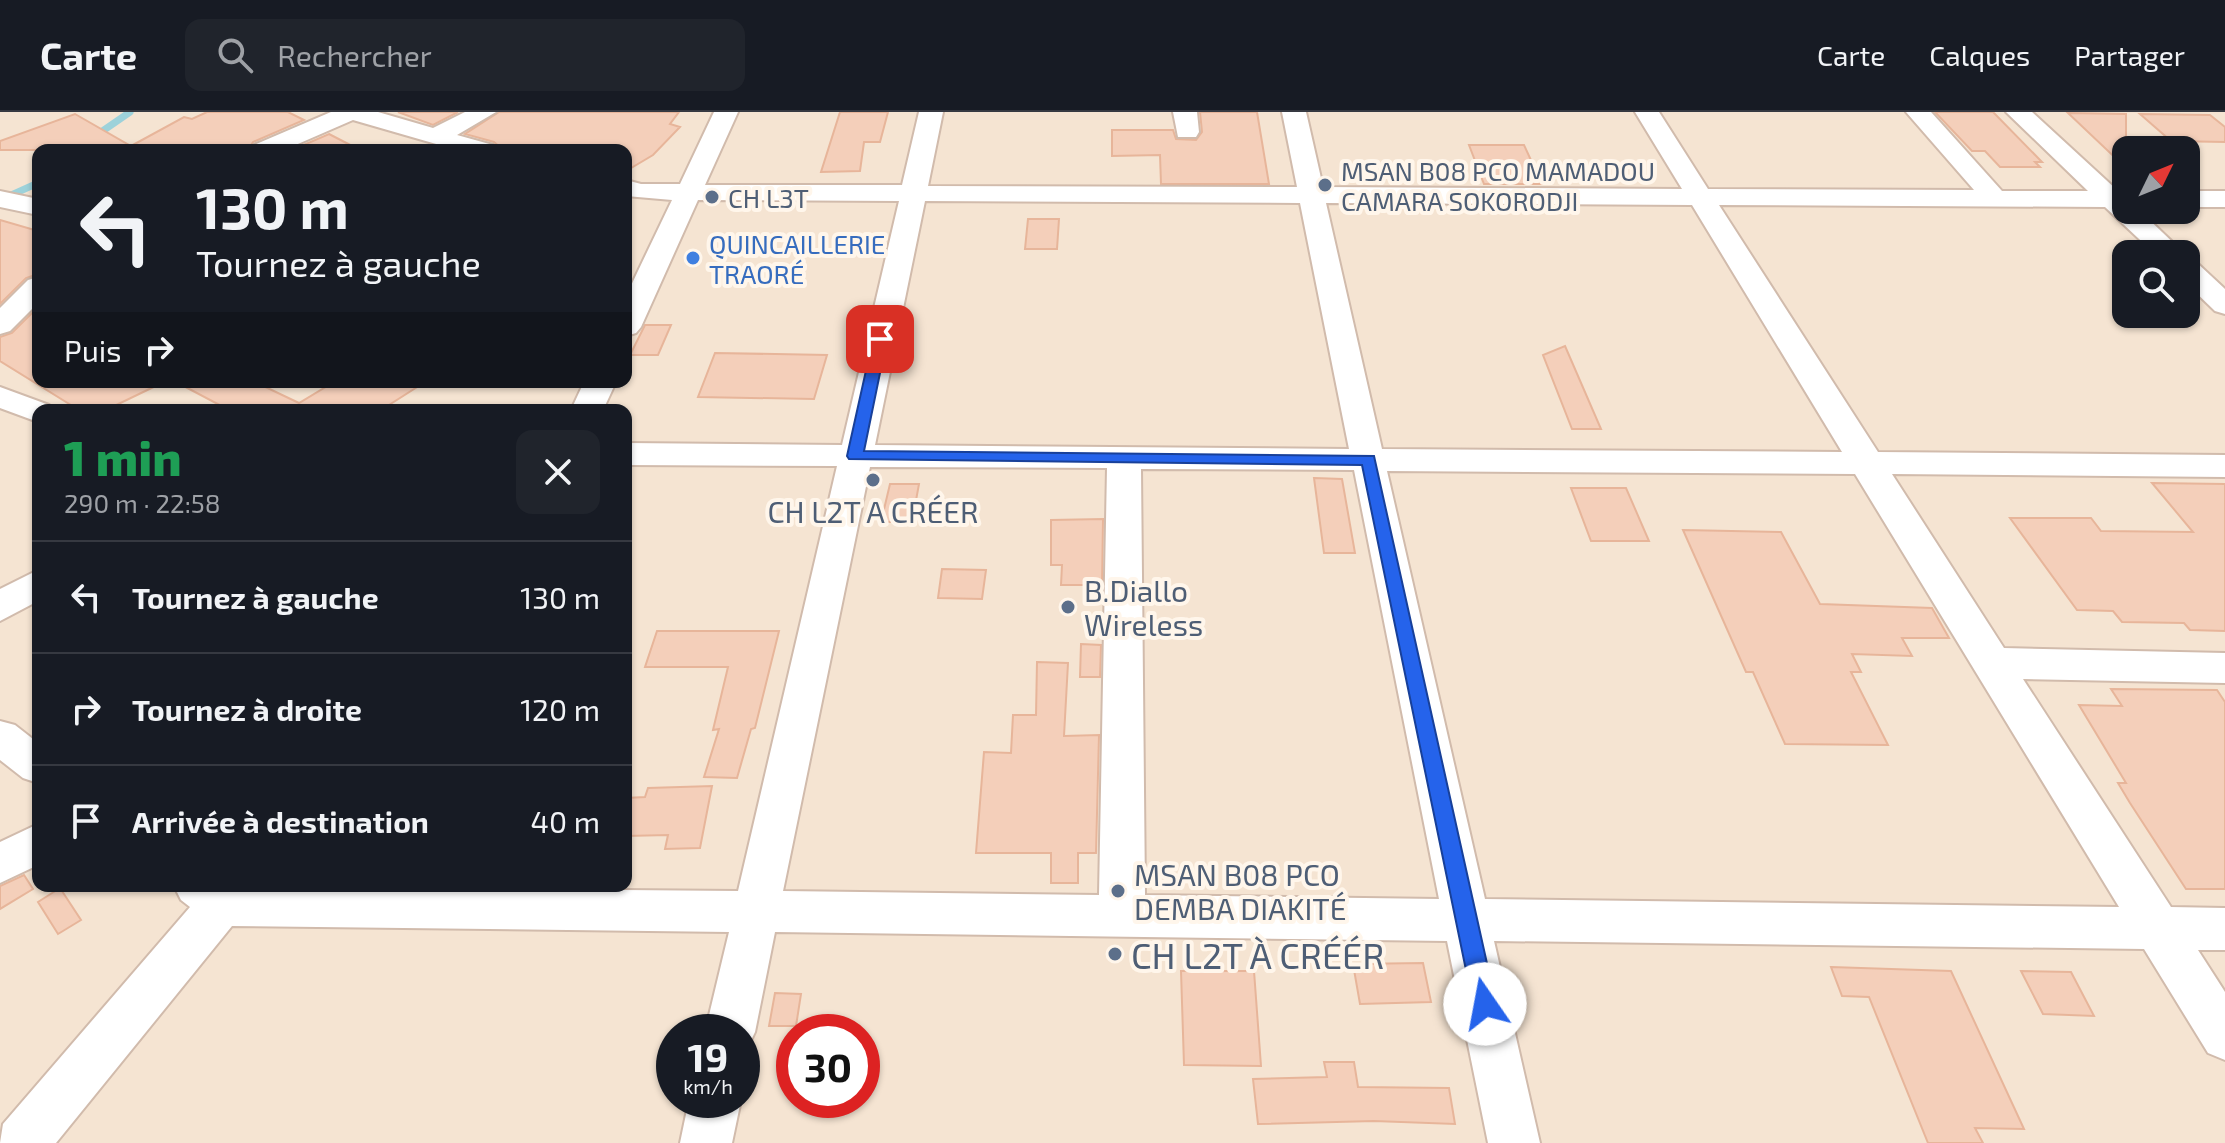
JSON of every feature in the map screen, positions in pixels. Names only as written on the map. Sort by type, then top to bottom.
[{"type":"street","points":[[277,144],[351,112],[463,144]]},
{"type":"street","points":[[435,136],[484,112]]},
{"type":"street","points":[[632,314],[726,112]]},
{"type":"street","points":[[734,1014],[931,112]]},
{"type":"street","points":[[1294,112],[1514,1143]]},
{"type":"street","points":[[1647,112],[2225,1036]]},
{"type":"street","points":[[1918,112],[1995,198]]},
{"type":"street","points":[[2018,112],[2112,193]]},
{"type":"street","points":[[632,190],[2112,199]]},
{"type":"street","points":[[0,199],[32,206]]},
{"type":"street","points":[[2200,199],[2225,199]]},
{"type":"street","points":[[2143,224],[2158,240]]},
{"type":"street","points":[[2200,281],[2225,305]]},
{"type":"street","points":[[0,325],[32,292]]},
{"type":"street","points":[[0,397],[32,410]]},
{"type":"street","points":[[632,454],[2225,466]]},
{"type":"street","points":[[1122,915],[1124,458]]},
{"type":"street","points":[[0,607],[32,587]]},
{"type":"street","points":[[1992,663],[2225,668]]},
{"type":"street","points":[[0,737],[32,761]]},
{"type":"street","points":[[0,864],[32,846]]},
{"type":"street","points":[[22,1143],[218,892],[756,911],[2225,929]]},
{"type":"street","points":[[706,1143],[711,1118]]},
{"type":"shaded area","points":[[0,112],[2225,112],[2225,1143],[0,1143]]},
{"type":"building","points":[[207,112],[288,112],[304,120],[252,144],[135,144],[184,117],[192,119]]},
{"type":"building","points":[[398,112],[458,112],[433,125]]},
{"type":"building","points":[[499,112],[679,112],[670,124],[680,127],[653,155],[632,167],[632,144],[496,144],[465,134]]},
{"type":"building","points":[[840,112],[888,112],[880,142],[864,142],[860,171],[821,172]]},
{"type":"building","points":[[1200,112],[1257,112],[1269,184],[1161,184],[1160,155],[1112,156],[1112,130],[1173,130],[1176,139],[1196,140],[1202,132]]},
{"type":"building","points":[[1935,112],[1993,112],[2042,162],[2035,162],[2040,167],[2000,167],[1985,151],[1972,151]]},
{"type":"building","points":[[2068,113],[2126,114],[2126,136],[2112,136],[2112,155]]},
{"type":"building","points":[[75,114],[128,144],[32,144],[32,150],[0,150],[0,141]]},
{"type":"building","points":[[2140,114],[2210,115],[2225,127],[2225,142],[2200,142],[2200,136],[2165,136]]},
{"type":"building","points":[[329,134],[348,144],[306,144]]},
{"type":"building","points":[[1469,145],[1524,145],[1542,184],[1484,184]]},
{"type":"building","points":[[1028,219],[1059,219],[1057,249],[1025,249]]},
{"type":"building","points":[[0,220],[32,229],[32,276],[26,278],[0,304]]},
{"type":"building","points":[[32,313],[32,381],[0,361],[0,337],[12,333]]},
{"type":"building","points":[[645,325],[671,325],[658,355],[632,355]]},
{"type":"building","points":[[1565,346],[1601,429],[1572,429],[1543,355]]},
{"type":"building","points":[[715,353],[827,355],[814,399],[698,397]]},
{"type":"building","points":[[44,388],[152,388],[118,404],[69,404]]},
{"type":"building","points":[[187,388],[268,388],[299,403],[324,388],[416,388],[390,404],[218,404]]},
{"type":"building","points":[[1314,478],[1342,479],[1355,553],[1324,553]]},
{"type":"building","points":[[2152,483],[2225,484],[2225,631],[2190,630],[2184,623],[2122,622],[2113,611],[2077,610],[2010,518],[2091,518],[2101,531],[2193,532]]},
{"type":"building","points":[[890,484],[919,484],[912,522],[881,522]]},
{"type":"building","points":[[1571,488],[1626,488],[1649,541],[1591,541]]},
{"type":"building","points":[[1103,519],[1102,585],[1061,585],[1062,565],[1051,565],[1051,520]]},
{"type":"building","points":[[1683,530],[1781,532],[1820,604],[1932,608],[1949,638],[1902,638],[1912,656],[1852,654],[1861,672],[1851,672],[1888,745],[1785,744],[1753,672],[1746,672]]},
{"type":"building","points":[[942,569],[986,570],[982,599],[938,598]]},
{"type":"building","points":[[657,631],[779,631],[755,728],[751,729],[737,778],[704,777],[719,729],[713,730],[728,667],[645,667]]},
{"type":"building","points":[[1081,644],[1101,645],[1100,677],[1080,677]]},
{"type":"building","points":[[1037,662],[1068,663],[1064,736],[1099,735],[1096,853],[1078,853],[1078,883],[1051,883],[1051,853],[976,853],[984,752],[1011,753],[1013,715],[1036,715]]},
{"type":"building","points":[[2111,689],[2217,690],[2225,702],[2225,889],[2186,889],[2118,783],[2126,783],[2079,705],[2122,706]]},
{"type":"building","points":[[712,786],[700,848],[665,849],[668,835],[632,836],[632,798],[645,797],[648,788]]},
{"type":"building","points":[[24,875],[32,890],[0,909],[0,886]]},
{"type":"building","points":[[54,892],[63,892],[81,920],[58,934],[38,902]]},
{"type":"building","points":[[1423,963],[1431,1002],[1360,1004],[1353,964]]},
{"type":"building","points":[[1831,967],[1951,971],[2024,1129],[1975,1128],[1983,1143],[1928,1143],[1869,997],[1842,996]]},
{"type":"building","points":[[1181,971],[1254,971],[1261,1066],[1184,1065]]},
{"type":"building","points":[[2021,971],[2071,972],[2094,1016],[2043,1014]]},
{"type":"building","points":[[775,993],[801,994],[798,1014],[776,1014],[776,1026],[769,1026]]},
{"type":"building","points":[[1324,1062],[1354,1062],[1358,1087],[1449,1088],[1455,1124],[1374,1121],[1258,1124],[1253,1079],[1327,1077]]},
{"type":"waterway","points":[[84,144],[130,112]]},
{"type":"waterway","points":[[0,200],[32,186]]},
{"type":"place","name":"MSAN B08 PCO MAMADOU CAMARA SOKORODJI","points":[[1325,185]]},
{"type":"place","name":"CH L3T","points":[[712,197]]},
{"type":"place","name":"QUINCAILLERIE TRAORÉ","points":[[693,258]]},
{"type":"place","name":"CH L2T A CRÉER","points":[[873,480]]},
{"type":"place","name":"B.Diallo Wireless","points":[[1068,607]]},
{"type":"place","name":"MSAN B08 PCO DEMBA DIAKITÉ","points":[[1118,891]]},
{"type":"place","name":"CH L2T À CRÉÉR","points":[[1115,954]]},
{"type":"route","points":[[880,339],[855,456],[1369,460],[1485,1004]]}]
